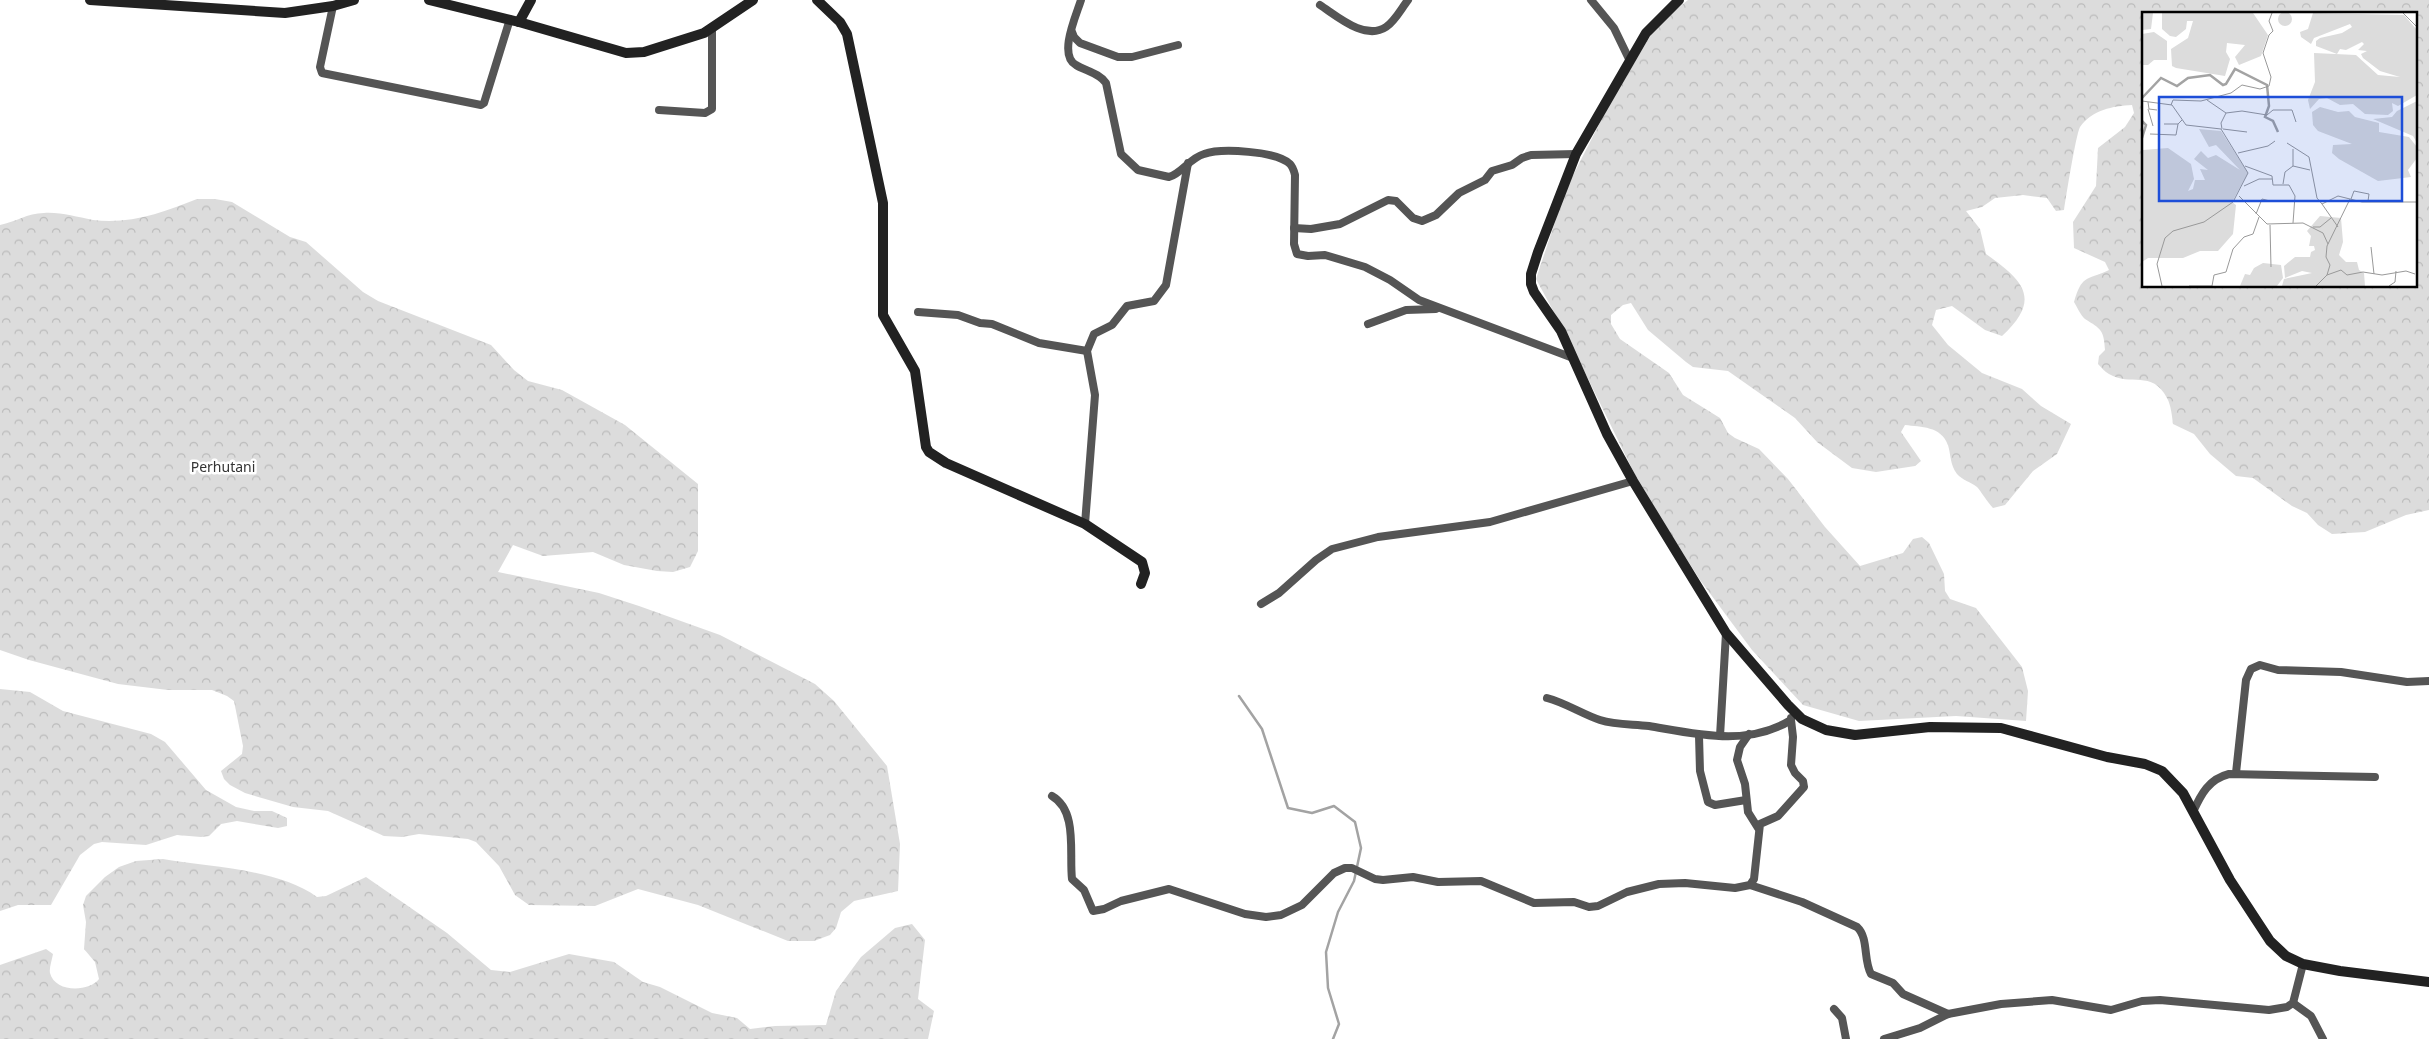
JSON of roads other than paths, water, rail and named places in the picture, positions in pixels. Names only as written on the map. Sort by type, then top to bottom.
[{"type":"street","points":[[90,0],[285,13],[333,6],[354,0]]},
{"type":"street","points":[[429,0],[515,20],[626,53],[644,52],[712,28],[753,0]]},
{"type":"street","points":[[333,6],[320,67],[322,73],[481,105],[484,103],[515,20],[531,0]]},
{"type":"street","points":[[817,0],[840,22],[847,34],[883,203],[883,315],[915,371],[926,447],[929,452],[946,463],[1085,524],[1142,562],[1145,573],[1141,584]]},
{"type":"street","points":[[1081,0],[1072,30],[1068,57],[1076,65],[1098,75],[1106,82],[1121,154],[1138,170],[1166,177],[1174,176],[1188,163],[1204,153],[1226,151],[1253,153],[1285,161],[1290,164],[1295,175],[1294,244],[1297,254],[1325,255],[1365,267],[1390,280],[1419,300],[1574,358]]},
{"type":"street","points":[[1320,5],[1354,26],[1374,31],[1380,30],[1391,23],[1408,0]]},
{"type":"street","points":[[1591,0],[1614,28],[1629,59]]},
{"type":"street","points":[[1679,0],[1655,22],[1629,59],[1576,154],[1532,274],[1534,292],[1556,323],[1574,358],[1607,434],[1633,481],[1726,634],[1791,708],[1814,726],[1841,734],[1875,734],[1930,727],[2001,728],[2099,755],[2145,764],[2162,771],[2182,793],[2226,874],[2270,941],[2286,956],[2303,964],[2367,976],[2429,982]]},
{"type":"street","points":[[659,110],[705,113],[712,109],[712,28]]},
{"type":"street","points":[[1072,30],[1074,37],[1080,44],[1118,57],[1132,57],[1178,45]]},
{"type":"street","points":[[1294,228],[1311,229],[1340,224],[1388,200],[1396,202],[1413,218],[1422,221],[1436,215],[1459,193],[1485,180],[1492,171],[1512,165],[1522,158],[1532,155],[1576,154]]},
{"type":"street","points":[[1085,524],[1095,396],[1087,351],[1094,334],[1112,325],[1127,306],[1154,301],[1162,293],[1166,285],[1188,163]]},
{"type":"street","points":[[1368,324],[1406,310],[1441,308]]},
{"type":"street","points":[[918,312],[958,315],[980,323],[992,324],[1039,343],[1087,351]]},
{"type":"street","points":[[1261,604],[1279,593],[1316,560],[1332,550],[1378,537],[1490,522],[1633,481]]},
{"type":"street","points":[[1720,736],[1726,634]]},
{"type":"street","points":[[2236,773],[2246,680],[2248,672],[2254,666],[2260,665],[2278,670],[2341,672],[2407,682],[2429,680]]},
{"type":"street","points":[[1547,698],[1601,720],[1699,736],[1749,734],[1774,728],[1790,720]]},
{"type":"street","points":[[1750,885],[1754,879],[1758,828],[1762,822],[1782,812],[1804,787],[1803,781],[1795,773],[1791,765],[1793,737],[1790,720],[1791,708]]},
{"type":"street","points":[[1749,734],[1740,747],[1737,760],[1745,784],[1750,817],[1758,828]]},
{"type":"street","points":[[1699,736],[1700,771],[1708,802],[1715,805],[1746,800]]},
{"type":"street","points":[[2192,812],[2208,785],[2222,776],[2236,773],[2375,777]]},
{"type":"street","points":[[1052,796],[1058,800],[1066,811],[1072,878],[1084,890],[1093,912],[1121,901],[1169,889],[1245,914],[1257,916],[1281,915],[1302,905],[1340,869],[1352,868],[1375,879],[1383,880],[1413,877],[1438,882],[1480,881],[1534,903],[1574,902],[1588,907],[1598,906],[1627,892],[1660,884],[1690,883],[1735,888],[1750,885],[1802,902],[1857,927],[1862,935],[1867,964],[1871,974],[1893,984],[1904,994],[1948,1014]]},
{"type":"street","points":[[1884,1039],[1920,1028],[1948,1014],[2000,1004],[2040,1000],[2052,1000],[2111,1010],[2150,1000],[2269,1010],[2287,1007],[2293,1003],[2303,964]]},
{"type":"street","points":[[2293,1003],[2310,1016],[2323,1039]]},
{"type":"street","points":[[1834,1009],[1842,1018],[1846,1039]]},
{"type":"waterway","points":[[1239,696],[1262,729],[1288,808],[1312,813],[1334,806],[1355,822],[1361,848],[1354,881],[1338,912],[1326,952],[1328,988],[1339,1024],[1333,1039]]},
{"type":"park label","name":"Perhutani","points":[[223,467]]}]
